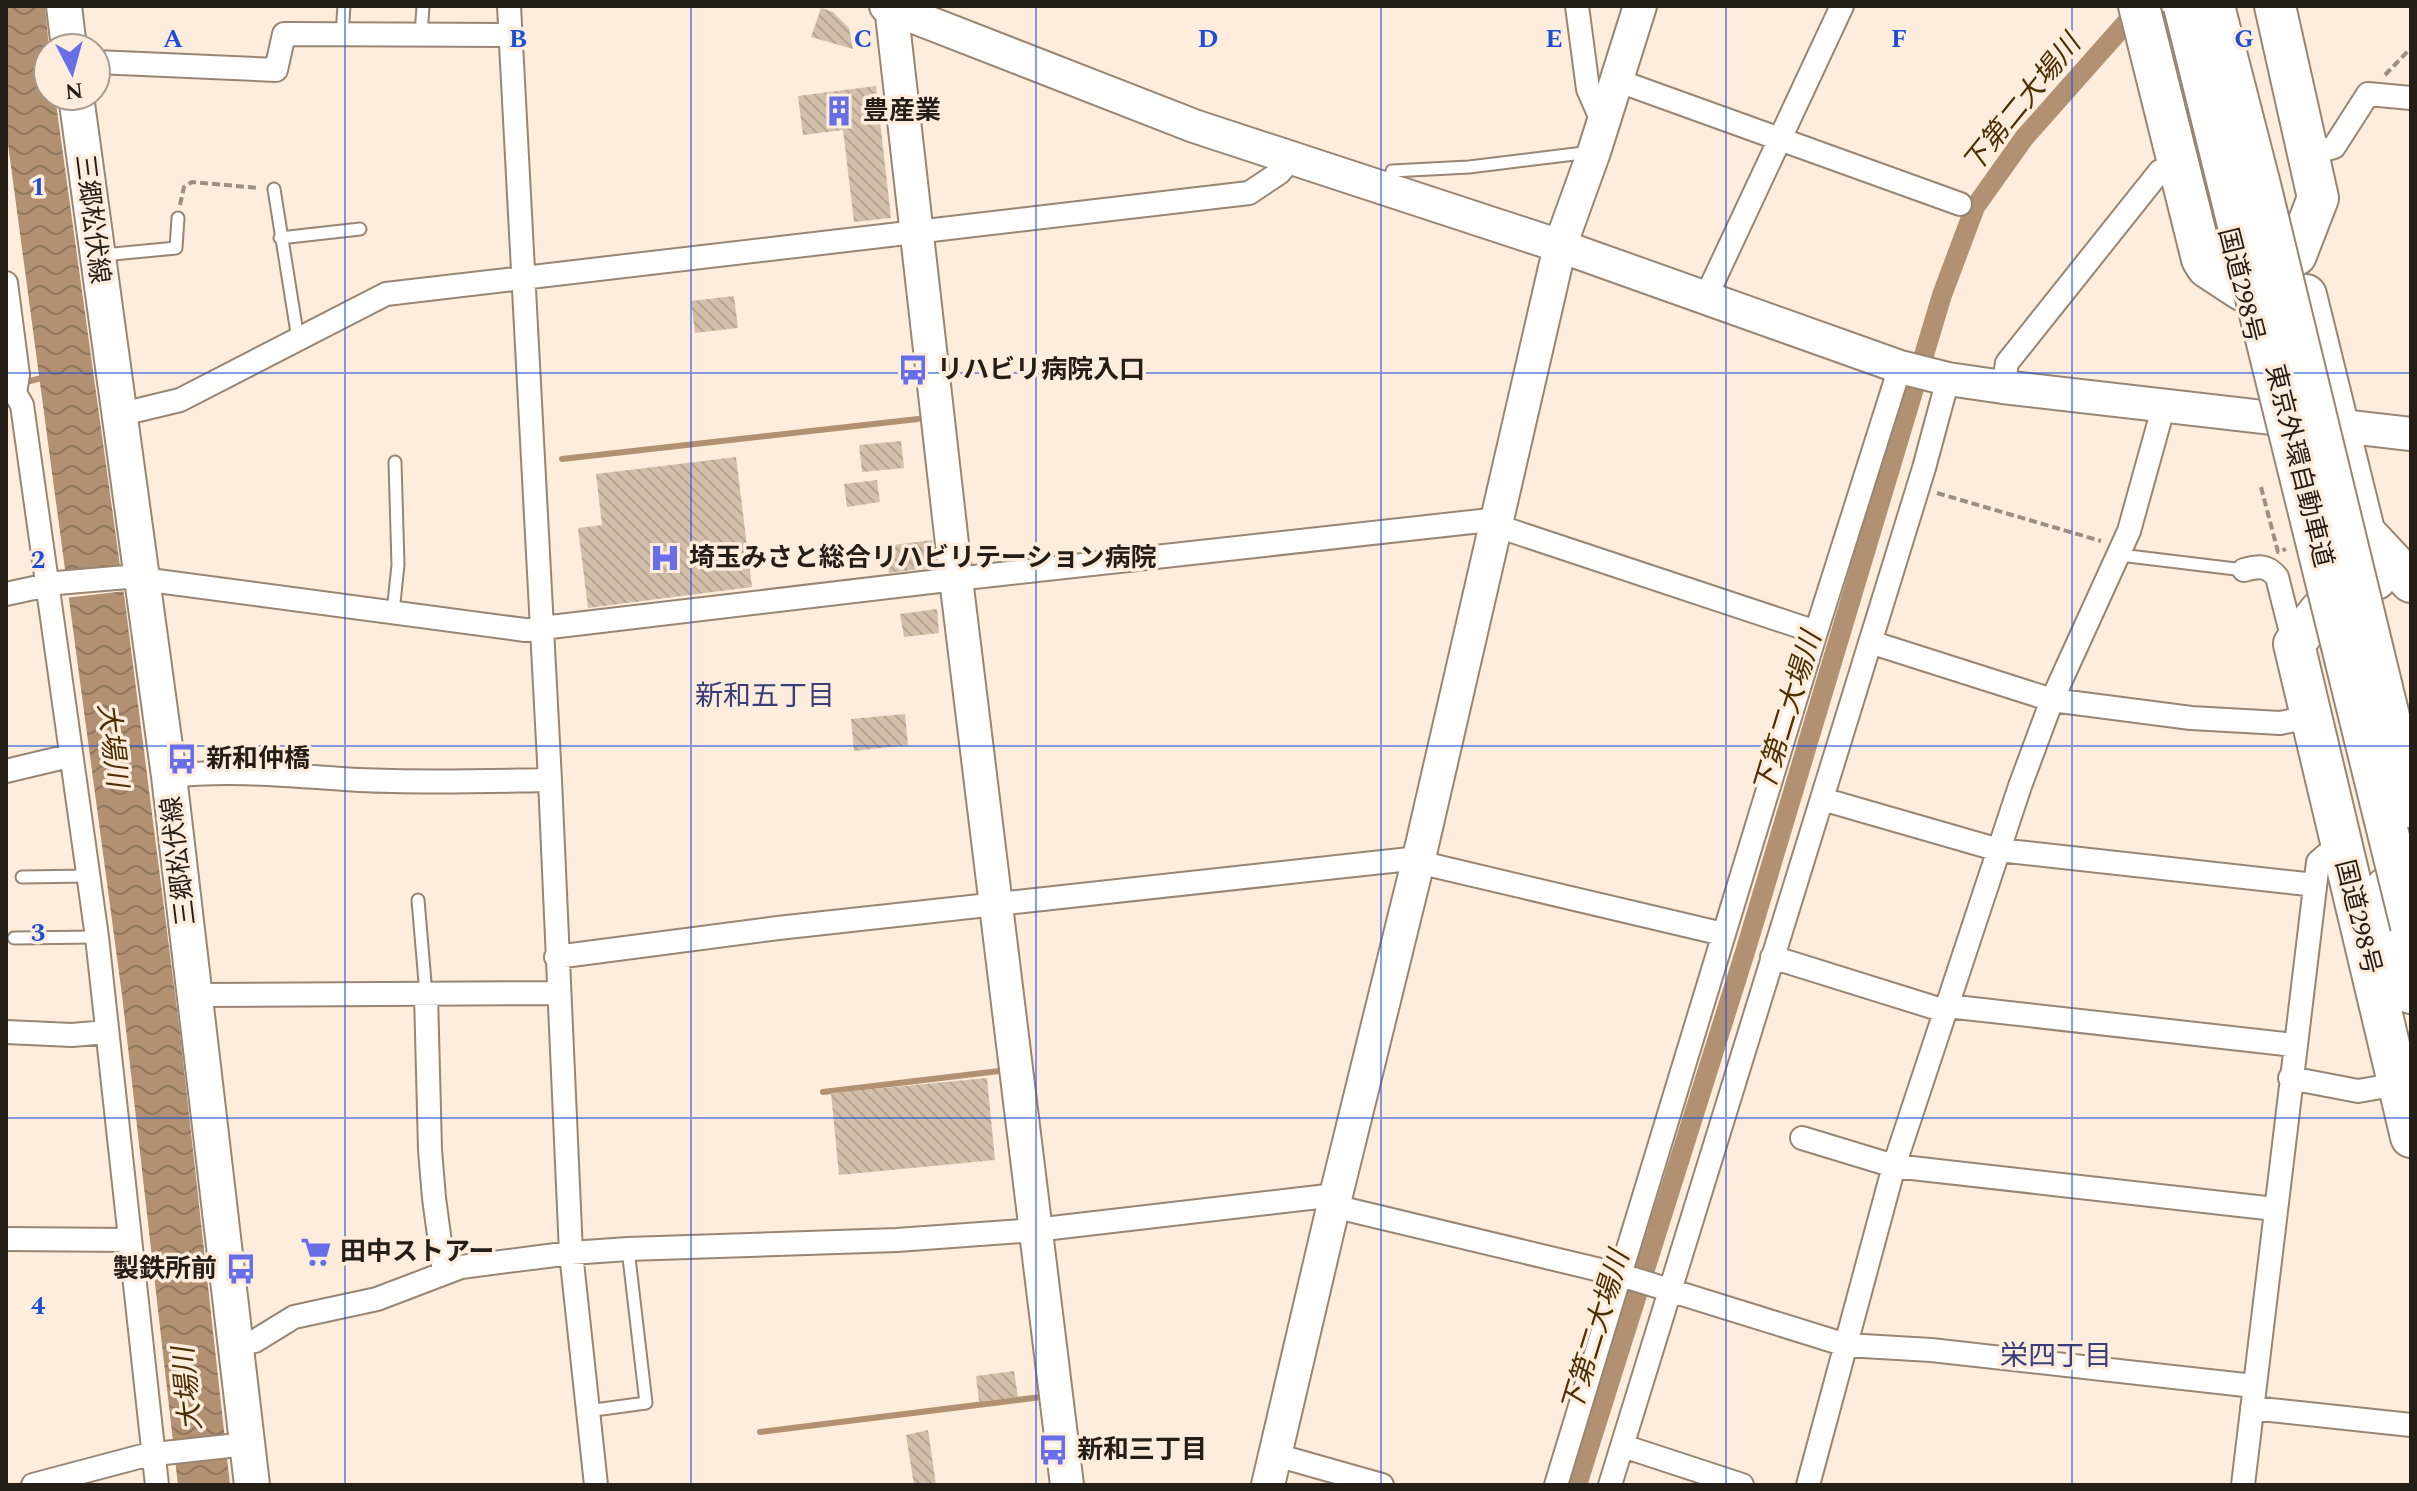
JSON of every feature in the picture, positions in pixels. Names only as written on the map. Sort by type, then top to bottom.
[{"type":"highway","points":[[2139,6],[2202,259],[2207,267],[2242,290]]},
{"type":"highway","name":"国道298号","points":[[2167,6],[2223,209],[2411,993]]},
{"type":"highway","name":"東京外環自動車道","points":[[2184,6],[2411,926]]},
{"type":"highway","name":"東京外環自動車道","points":[[2214,6],[2411,807]]},
{"type":"highway","points":[[2227,6],[2340,425],[2411,726]]},
{"type":"highway","points":[[2275,6],[2318,198],[2296,255]]},
{"type":"highway","points":[[2365,531],[2411,582]]},
{"type":"highway","points":[[2294,644],[2320,611]]},
{"type":"highway","name":"国道298号","points":[[2294,644],[2411,1137]]},
{"type":"main road","points":[[64,6],[67,32]]},
{"type":"main road","name":"三郷松伏線","points":[[78,112],[118,415],[134,578],[169,776],[235,1344],[238,1445],[252,1485]]},
{"type":"street","points":[[509,6],[550,780],[571,1253],[596,1485]]},
{"type":"street","points":[[1577,6],[1598,137]]},
{"type":"street","points":[[1382,1485],[1272,1470],[1498,523],[1560,246],[1640,6]]},
{"type":"street","points":[[1706,297],[1842,6]]},
{"type":"street","points":[[1067,1485],[889,7],[1194,126],[1560,246],[1900,367],[1948,379],[2003,387],[2411,434]]},
{"type":"street","points":[[112,63],[276,70],[284,34],[511,35]]},
{"type":"street","points":[[1616,80],[1960,204]]},
{"type":"street","points":[[2310,154],[2334,147],[2368,94],[2411,98]]},
{"type":"street","points":[[118,415],[180,400],[386,294],[1249,193],[1279,173],[1291,159]]},
{"type":"street","points":[[2003,387],[2007,363],[2016,351],[2160,171],[2178,166]]},
{"type":"street","points":[[6,283],[18,375],[11,394],[22,405],[52,584],[69,756],[97,937],[157,1453],[157,1485]]},
{"type":"street","points":[[1556,1485],[1723,934],[1900,367]]},
{"type":"street","points":[[1610,1485],[1918,487],[1948,379]]},
{"type":"street","points":[[1808,1485],[1894,1166],[2052,700],[2121,551],[2164,405]]},
{"type":"street","points":[[6,594],[52,584],[134,578],[525,630],[956,579],[1498,523],[1816,632]]},
{"type":"street","points":[[2244,570],[2262,566],[2277,577],[2294,644]]},
{"type":"street","points":[[1870,642],[2052,700],[2191,718],[2280,723],[2310,717]]},
{"type":"street","points":[[6,771],[69,756]]},
{"type":"street","points":[[169,776],[256,772],[360,780],[550,780]]},
{"type":"street","points":[[1822,799],[1999,850],[2315,885]]},
{"type":"street","points":[[2243,1485],[2318,862],[2326,855],[2342,852]]},
{"type":"street","points":[[556,957],[778,928],[1418,860],[1723,934]]},
{"type":"street","points":[[1772,957],[1946,1009],[2294,1045]]},
{"type":"street","points":[[195,995],[558,993]]},
{"type":"street","points":[[426,994],[431,1162],[444,1272]]},
{"type":"street","points":[[6,1032],[72,1035],[107,1032]]},
{"type":"street","points":[[2290,1078],[2358,1091],[2387,1086],[2399,1088]]},
{"type":"street","points":[[1802,1138],[1894,1166],[2275,1209]]},
{"type":"street","points":[[235,1344],[255,1341],[294,1317],[377,1299],[461,1267],[628,1249],[897,1240],[1035,1230],[1334,1201],[1621,1275],[1846,1345],[1931,1350],[2253,1397],[2411,1425]]},
{"type":"street","points":[[6,1239],[130,1240]]},
{"type":"street","points":[[33,1485],[157,1453],[238,1445]]},
{"type":"street","points":[[1623,1446],[1742,1485]]},
{"type":"lane","points":[[342,34],[344,6]]},
{"type":"lane","points":[[421,35],[423,6]]},
{"type":"lane","points":[[1386,190],[1392,171],[1469,167],[1598,137]]},
{"type":"lane","points":[[274,189],[298,339]]},
{"type":"lane","points":[[96,255],[176,248],[178,218]]},
{"type":"lane","points":[[280,238],[360,229]]},
{"type":"lane","points":[[393,612],[398,565],[395,462]]},
{"type":"lane","points":[[2121,551],[2244,570]]},
{"type":"lane","points":[[22,877],[88,876]]},
{"type":"lane","points":[[418,900],[426,994]]},
{"type":"lane","points":[[14,938],[97,937]]},
{"type":"lane","points":[[587,1411],[646,1403],[628,1249]]},
{"type":"path","points":[[2368,94],[2411,48]]},
{"type":"path","points":[[178,218],[184,187],[192,182],[274,189]]},
{"type":"path","points":[[1918,487],[2121,551]]},
{"type":"path","points":[[2261,487],[2278,552],[2287,550],[2283,535]]},
{"type":"water","name":"大場川","points":[[6,6],[45,6],[47,32],[32,32],[32,112],[57,112],[125,602],[180,1033],[230,1485],[178,1485],[122,995],[6,129]]},
{"type":"pier","points":[[123,565],[126,591],[64,598],[60,572]]},
{"type":"building","points":[[821,8],[833,12],[849,28],[853,49],[811,37]]},
{"type":"building","points":[[876,86],[891,218],[854,222],[843,130],[803,135],[798,96]]},
{"type":"building","points":[[734,296],[738,328],[695,333],[691,301]]},
{"type":"building","points":[[901,441],[904,468],[862,472],[859,445]]},
{"type":"building","name":"埼玉みさと総合リハビリテーション病院","points":[[736,457],[752,587],[588,608],[578,528],[602,525],[596,474]]},
{"type":"building","points":[[877,480],[880,502],[847,507],[844,484]]},
{"type":"building","points":[[932,540],[936,567],[889,573],[886,546]]},
{"type":"building","points":[[937,609],[939,633],[904,637],[900,614]]},
{"type":"building","points":[[905,714],[908,745],[854,751],[851,719]]},
{"type":"building","points":[[987,1078],[995,1160],[839,1175],[831,1093]]},
{"type":"building","points":[[1014,1371],[1018,1397],[979,1402],[976,1376]]},
{"type":"building","points":[[928,1430],[936,1485],[914,1485],[906,1435]]},
{"type":"waterway","name":"下第二大場川","points":[[1577,1485],[1746,949],[1942,295],[1975,207],[2024,138],[2141,6]]},
{"type":"waterway","points":[[30,381],[46,377]]},
{"type":"waterway","points":[[562,459],[918,419]]},
{"type":"waterway","points":[[823,1092],[1008,1070]]},
{"type":"waterway","points":[[760,1432],[1041,1397]]},
{"type":"place","name":"豊産業","points":[[839,111]]},
{"type":"place","name":"リハビリ病院入口","points":[[913,370]]},
{"type":"place","name":"埼玉みさと総合リハビリテーション病院","points":[[665,558]]},
{"type":"place","name":"新和仲橋","points":[[182,759]]},
{"type":"place","name":"田中ストアー","points":[[316,1252]]},
{"type":"place","name":"製鉄所前","points":[[241,1269]]},
{"type":"place","name":"新和三丁目","points":[[1053,1450]]},
{"type":"district","name":"新和五丁目","points":[[765,696]]},
{"type":"district","name":"栄四丁目","points":[[2056,1356]]}]
